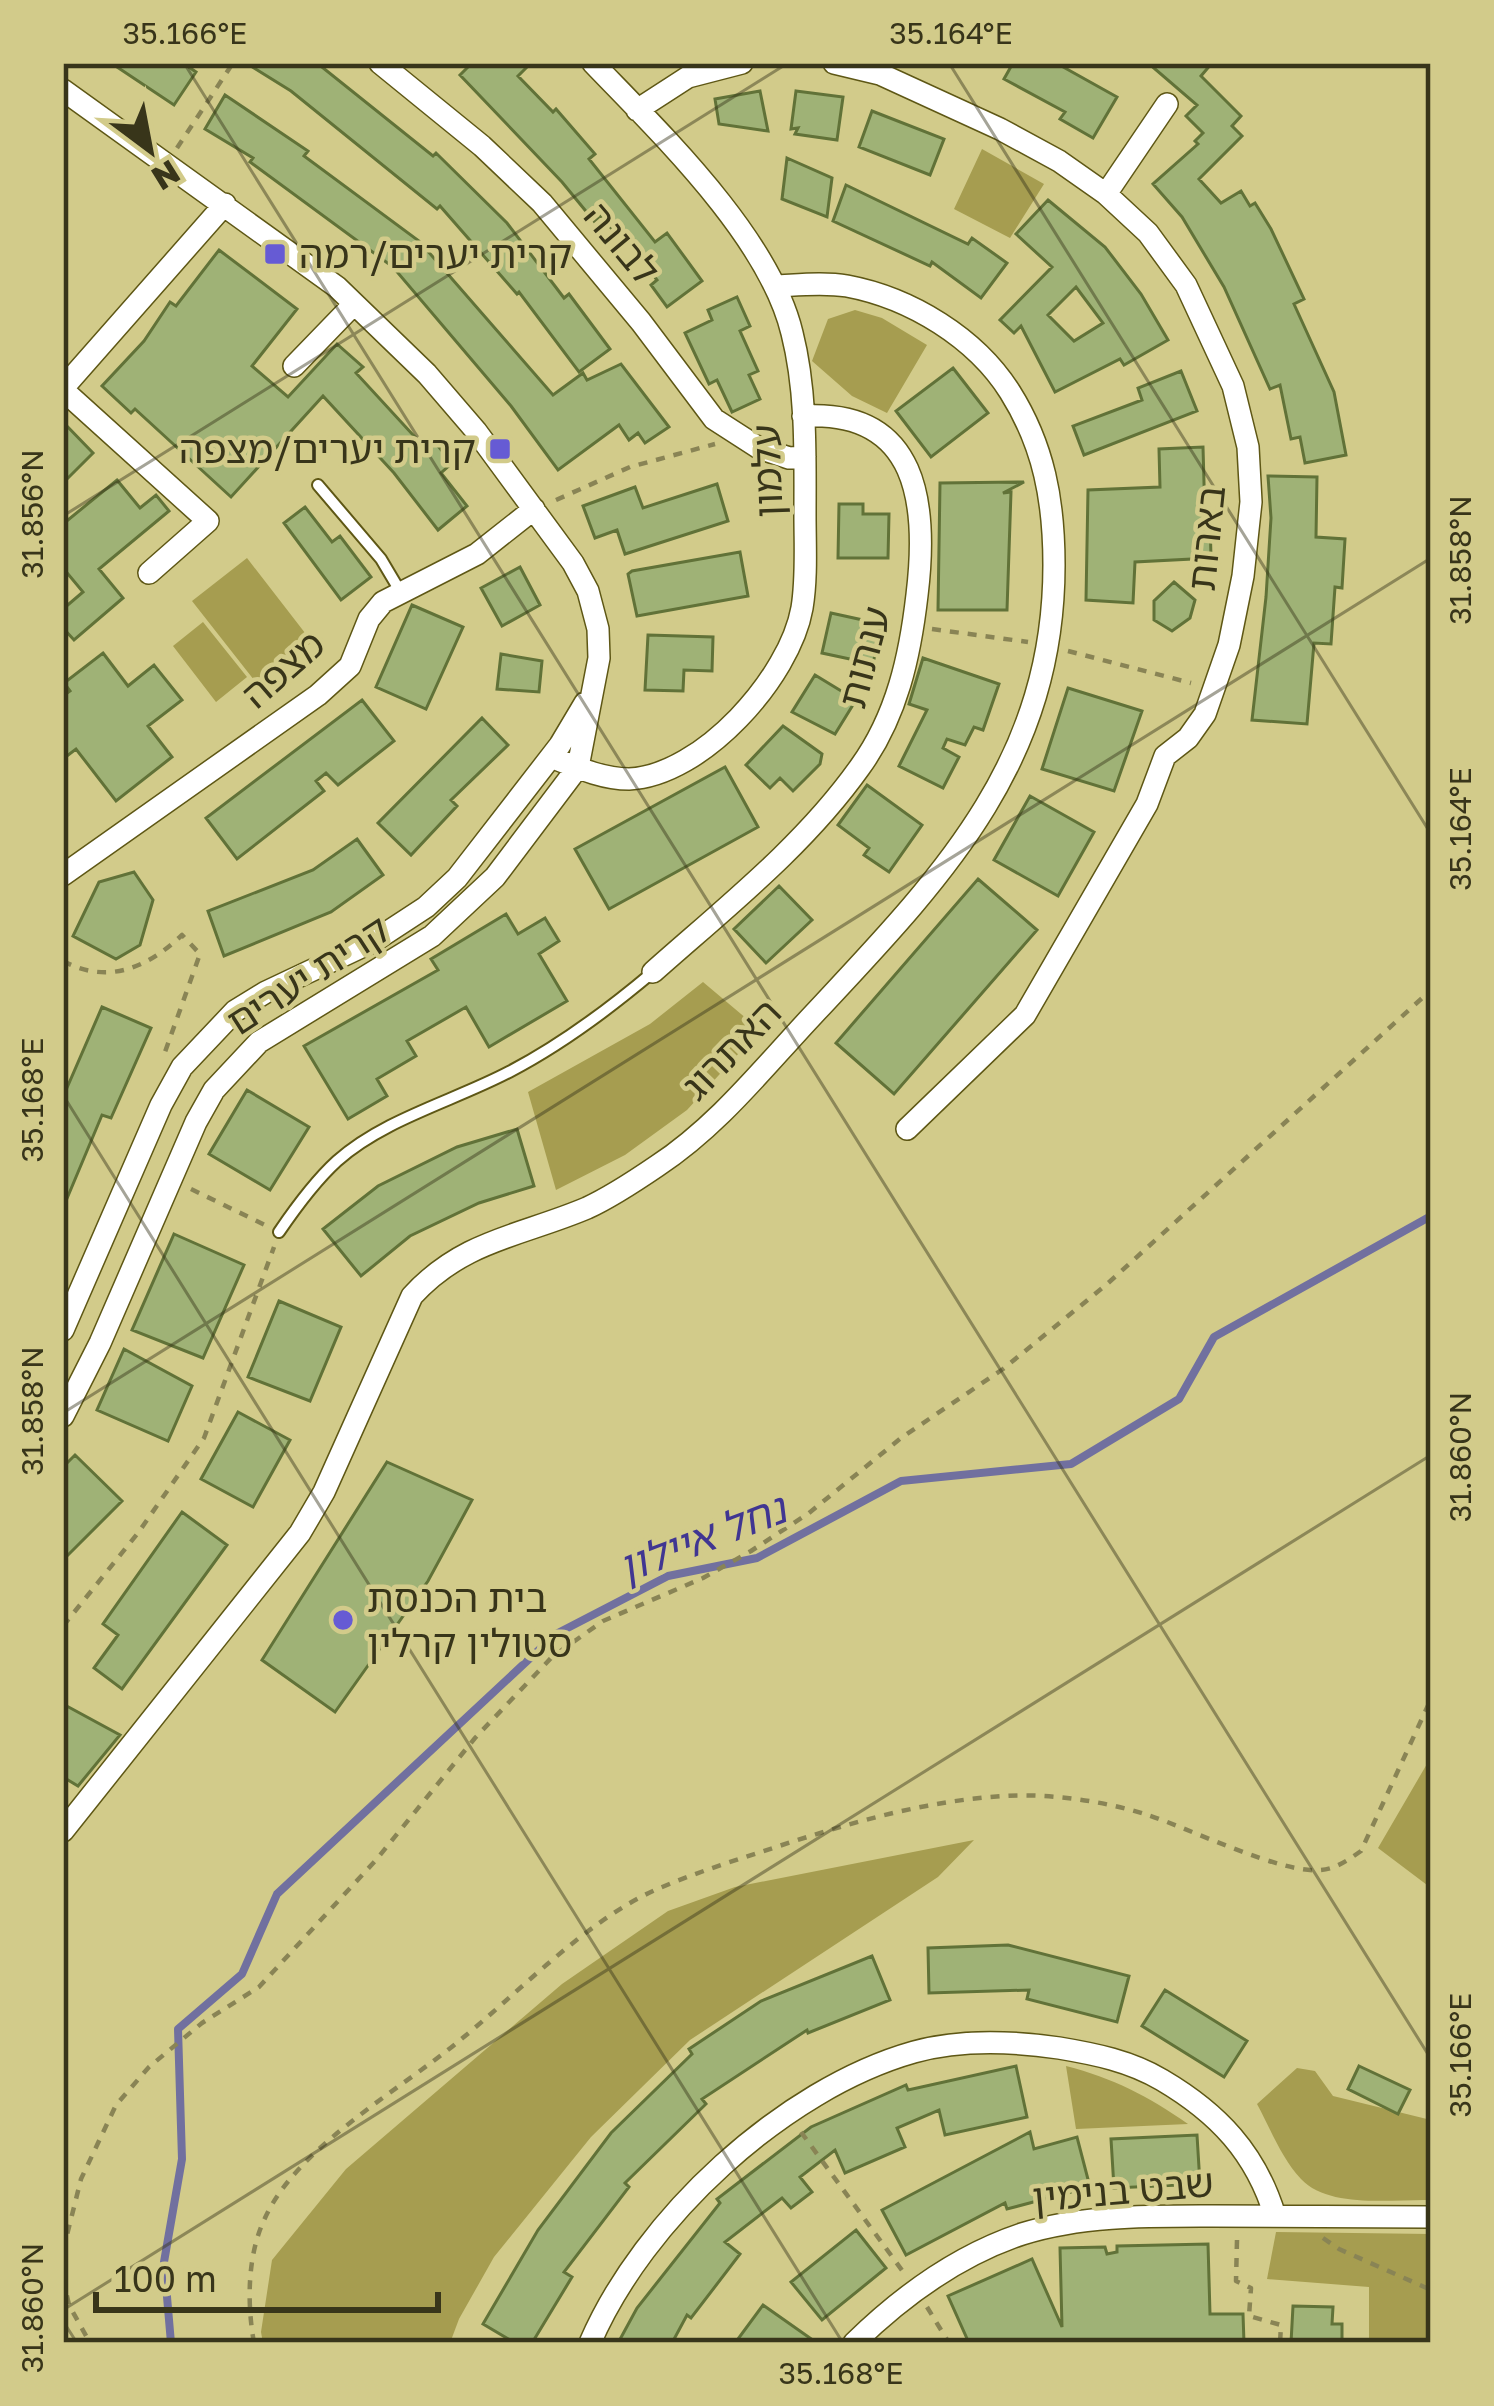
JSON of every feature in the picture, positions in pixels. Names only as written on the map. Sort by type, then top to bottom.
[{"type":"street","name":"לבונה","points":[[380,63],[482,146],[542,203],[698,400],[737,437],[789,458],[805,457]]},
{"type":"street","name":"עלמון","points":[[551,757],[608,778],[634,779],[692,759],[746,710],[781,659],[802,611],[803,416],[792,333],[775,286],[682,157],[592,63]]},
{"type":"street","points":[[637,110],[688,77],[742,63]]},
{"type":"street","name":"בארות","points":[[834,63],[880,74],[1000,130],[1060,161],[1106,194],[1148,233],[1186,285],[1233,386],[1248,447],[1251,502],[1243,576],[1229,645],[1205,715],[1188,738],[1165,756],[1148,804],[1024,1015],[907,1129]]},
{"type":"street","name":"קרית יערים","points":[[63,89],[225,204],[354,304],[427,374],[534,509],[589,591],[599,658],[578,767],[495,877],[432,936],[259,1042],[214,1090],[63,1416]]},
{"type":"street","points":[[1106,194],[1167,104]]},
{"type":"street","points":[[149,573],[208,520],[63,389],[225,204]]},
{"type":"street","name":"האתרוג","points":[[63,1831],[300,1533],[324,1492],[412,1297],[433,1273],[462,1253],[589,1207],[661,1164],[710,1125],[954,858],[994,795],[1021,739],[1041,679],[1054,599],[1048,480],[1034,436],[988,360],[907,305],[845,286],[775,286]]},
{"type":"street","points":[[294,366],[354,304]]},
{"type":"street","name":"ענתות","points":[[653,972],[826,810],[883,731],[899,691],[921,558],[920,500],[912,475],[896,449],[876,430],[852,418],[803,416]]},
{"type":"street","name":"מצפה","points":[[63,874],[318,695],[350,666],[369,619],[383,602],[477,554],[534,509]]},
{"type":"street","name":"קרית יערים","points":[[63,1330],[182,1067],[235,1011],[374,941],[426,907],[457,878],[551,757],[593,686]]},
{"type":"street","points":[[590,2343],[624,2279],[658,2234],[720,2169],[788,2115],[877,2066],[914,2052],[961,2043],[1010,2043],[1104,2056],[1145,2070],[1208,2109],[1249,2155],[1284,2216]]},
{"type":"street","name":"שבט בנימין","points":[[854,2343],[917,2291],[975,2254],[1024,2233],[1148,2216],[1431,2217]]},
{"type":"lane","points":[[318,485],[380,559],[400,591]]},
{"type":"lane","points":[[279,1232],[302,1198],[340,1159],[383,1131],[510,1072],[605,1013],[653,972]]},
{"type":"path","points":[[167,163],[233,63]]},
{"type":"path","points":[[534,509],[630,467],[737,437]]},
{"type":"path","points":[[63,961],[83,972],[117,974],[157,959],[182,935],[200,955],[163,1060],[171,1088]]},
{"type":"path","points":[[63,2251],[81,2179],[116,2105],[148,2067],[202,2023],[260,1987],[552,1657],[603,1621],[703,1578],[751,1551],[809,1513],[901,1438],[1003,1370],[1106,1285],[1431,990]]},
{"type":"path","points":[[63,1626],[138,1533],[204,1438],[279,1232],[172,1180]]},
{"type":"path","points":[[254,2343],[248,2311],[253,2261],[265,2217],[295,2176],[354,2119],[423,2071],[569,1947],[650,1892],[836,1827],[921,1805],[1007,1796],[1074,1800],[1145,1814],[1227,1846],[1316,1871],[1340,1866],[1361,1851],[1431,1699]]},
{"type":"path","points":[[788,2115],[917,2291],[949,2343]]},
{"type":"path","points":[[1238,2216],[1235,2281],[1251,2288],[1250,2317],[1281,2325],[1280,2343]]},
{"type":"path","points":[[1284,2216],[1339,2249],[1431,2290]]},
{"type":"path","points":[[63,2278],[69,2305],[90,2343]]},
{"type":"shaded area","points":[[982,149],[1044,184],[1010,238],[954,209]]},
{"type":"shaded area","points":[[855,310],[882,318],[927,345],[887,413],[852,396],[812,361],[828,319]]},
{"type":"shaded area","points":[[247,558],[312,642],[258,685],[192,601]]},
{"type":"shaded area","points":[[203,622],[247,677],[216,702],[173,646]]},
{"type":"shaded area","points":[[703,982],[760,1030],[687,1110],[625,1155],[556,1190],[528,1092],[650,1024]]},
{"type":"shaded area","points":[[1431,1757],[1431,1888],[1378,1848]]},
{"type":"shaded area","points":[[974,1840],[938,1877],[690,2040],[591,2137],[494,2257],[450,2343],[263,2343],[272,2260],[346,2169],[562,1984],[668,1911],[735,1887]]},
{"type":"shaded area","points":[[1066,2066],[1130,2089],[1188,2124],[1076,2129]]},
{"type":"shaded area","points":[[1297,2068],[1315,2071],[1333,2096],[1431,2120],[1431,2200],[1344,2199],[1301,2179],[1257,2104]]},
{"type":"shaded area","points":[[1276,2232],[1431,2234],[1431,2343],[1369,2343],[1369,2287],[1267,2279]]},
{"type":"building","points":[[111,63],[183,63],[196,72],[174,105]]},
{"type":"building","points":[[246,63],[317,63],[433,156],[436,153],[507,223],[610,349],[579,372],[519,292],[440,206],[437,209],[291,91]]},
{"type":"building","points":[[472,63],[531,63],[518,76],[553,112],[556,109],[595,154],[589,159],[655,242],[667,233],[702,281],[667,307],[651,285],[657,280],[620,230],[615,233],[601,215],[594,221],[460,75]]},
{"type":"building","points":[[1013,63],[1056,63],[1117,97],[1093,138],[1060,119],[1065,112],[1004,79]]},
{"type":"building","points":[[1148,63],[1212,63],[1201,76],[1241,116],[1232,126],[1242,136],[1199,179],[1221,203],[1241,191],[1271,229],[1304,299],[1294,304],[1334,392],[1346,455],[1305,463],[1300,437],[1291,439],[1280,385],[1270,389],[1224,287],[1182,217],[1153,184],[1198,144],[1195,141],[1203,133],[1186,116],[1197,105]]},
{"type":"building","points":[[760,91],[768,131],[719,124],[715,99]]},
{"type":"building","points":[[796,91],[843,97],[837,140],[795,134],[798,128],[791,129]]},
{"type":"building","points":[[225,95],[308,151],[304,156],[419,241],[553,395],[583,373],[587,380],[621,364],[669,427],[645,443],[638,433],[629,440],[619,425],[558,470],[511,406],[393,267],[250,162],[253,158],[205,129]]},
{"type":"building","points":[[872,111],[944,139],[930,175],[859,147]]},
{"type":"building","points":[[787,158],[832,178],[827,217],[782,199]]},
{"type":"building","points":[[846,185],[968,244],[972,238],[1007,263],[981,298],[932,262],[930,266],[833,221]]},
{"type":"building","points":[[1048,200],[1105,247],[1168,340],[1124,365],[1120,359],[1055,392],[1021,326],[1014,333],[1000,320],[1052,267],[1016,234]],"holes":[[[1076,287],[1103,323],[1074,341],[1048,315]]]},
{"type":"building","points":[[219,250],[297,309],[252,366],[288,397],[337,344],[363,367],[356,373],[425,448],[434,441],[452,463],[441,473],[467,506],[438,530],[394,473],[323,396],[231,497],[135,409],[131,413],[102,386],[144,341],[170,302],[176,306]]},
{"type":"building","points":[[737,297],[750,326],[740,331],[758,371],[749,375],[760,399],[732,412],[717,380],[709,384],[685,333],[712,320],[708,310]]},
{"type":"building","points":[[953,368],[988,413],[931,457],[896,411]]},
{"type":"building","points":[[1181,371],[1197,411],[1084,455],[1073,426],[1142,400],[1138,388]]},
{"type":"building","points":[[63,422],[93,453],[63,483]]},
{"type":"building","points":[[1203,447],[1211,558],[1135,562],[1133,603],[1086,600],[1088,490],[1160,487],[1159,449]]},
{"type":"building","points":[[1268,476],[1317,477],[1316,537],[1345,539],[1331,644],[1314,643],[1307,724],[1252,720],[1266,597],[1271,518]]},
{"type":"building","points":[[117,480],[140,508],[156,495],[169,511],[99,569],[123,598],[74,640],[63,628],[63,609],[83,592],[63,568],[63,524]]},
{"type":"building","points":[[1024,482],[1003,493],[1011,492],[1007,610],[938,610],[940,483]]},
{"type":"building","points":[[717,484],[728,521],[625,554],[617,530],[595,538],[583,506],[635,487],[643,508]]},
{"type":"building","points":[[839,504],[863,504],[863,514],[889,514],[888,558],[838,558]]},
{"type":"building","points":[[305,507],[332,542],[340,536],[371,577],[341,600],[284,523]]},
{"type":"building","points":[[740,552],[748,596],[637,616],[628,574],[632,571]]},
{"type":"building","points":[[520,567],[540,605],[502,626],[481,588]]},
{"type":"building","points":[[1174,582],[1195,600],[1190,618],[1172,631],[1154,620],[1154,601]]},
{"type":"building","points":[[412,605],[463,627],[426,709],[376,687]]},
{"type":"building","points":[[831,613],[881,624],[873,664],[822,653]]},
{"type":"building","points":[[648,635],[713,637],[712,671],[684,670],[683,691],[645,690]]},
{"type":"building","points":[[103,653],[128,686],[154,665],[182,700],[148,726],[172,757],[116,801],[76,749],[63,759],[63,696],[70,691],[64,683]]},
{"type":"building","points":[[501,654],[542,661],[539,692],[497,689]]},
{"type":"building","points":[[923,658],[999,684],[983,730],[974,727],[965,745],[947,739],[943,748],[959,757],[943,788],[899,766],[927,710],[909,704]]},
{"type":"building","points":[[815,675],[856,700],[835,734],[792,712]]},
{"type":"building","points":[[1068,688],[1142,711],[1114,791],[1042,769]]},
{"type":"building","points":[[362,700],[394,741],[338,785],[326,773],[316,781],[324,791],[237,859],[206,818]]},
{"type":"building","points":[[482,718],[508,745],[451,800],[457,806],[411,855],[378,823]]},
{"type":"building","points":[[783,726],[822,754],[820,764],[793,791],[780,778],[770,788],[746,765]]},
{"type":"building","points":[[725,767],[758,827],[609,909],[575,849]]},
{"type":"building","points":[[867,785],[922,825],[889,872],[864,855],[869,848],[838,825]]},
{"type":"building","points":[[1030,796],[1094,832],[1058,896],[994,860]]},
{"type":"building","points":[[357,839],[383,875],[331,912],[224,956],[208,911],[313,870]]},
{"type":"building","points":[[134,872],[153,900],[140,945],[116,959],[73,936],[99,882]]},
{"type":"building","points":[[978,879],[1037,930],[894,1094],[836,1043]]},
{"type":"building","points":[[779,886],[812,920],[766,963],[734,929]]},
{"type":"building","points":[[506,914],[518,934],[545,918],[559,941],[539,954],[567,1001],[489,1047],[466,1007],[407,1041],[416,1056],[377,1079],[387,1096],[348,1119],[304,1046],[438,970],[431,959]]},
{"type":"building","points":[[102,1007],[151,1028],[111,1118],[102,1115],[63,1208],[63,1097]]},
{"type":"building","points":[[247,1090],[309,1127],[270,1190],[209,1154]]},
{"type":"building","points":[[517,1129],[534,1186],[479,1203],[410,1236],[361,1276],[323,1229],[378,1186],[457,1147]]},
{"type":"building","points":[[174,1234],[244,1265],[203,1358],[132,1330]]},
{"type":"building","points":[[279,1301],[341,1327],[310,1401],[248,1377]]},
{"type":"building","points":[[124,1349],[192,1386],[168,1441],[97,1410]]},
{"type":"building","points":[[238,1412],[290,1440],[253,1507],[201,1479]]},
{"type":"building","points":[[75,1455],[122,1501],[63,1560],[63,1467]]},
{"type":"building","name":"בית הכנסת סטולין קרלין","points":[[387,1462],[472,1500],[428,1581],[335,1712],[262,1660]]},
{"type":"building","points":[[182,1512],[227,1545],[122,1689],[94,1668],[118,1635],[103,1624]]},
{"type":"building","points":[[63,1704],[120,1735],[78,1786],[63,1777]]},
{"type":"building","points":[[1008,1945],[1129,1976],[1117,2022],[1027,1999],[1029,1990],[929,1993],[928,1948]]},
{"type":"building","points":[[872,1956],[890,2000],[807,2030],[702,2099],[706,2104],[625,2183],[629,2187],[564,2272],[572,2277],[532,2343],[515,2343],[483,2324],[538,2230],[611,2133],[692,2054],[689,2049],[761,2001]]},
{"type":"building","points":[[1165,1990],[1247,2041],[1224,2077],[1142,2026]]},
{"type":"building","points":[[1016,2066],[1027,2117],[945,2135],[939,2110],[897,2128],[905,2147],[845,2173],[835,2150],[800,2177],[812,2192],[791,2208],[782,2198],[725,2242],[740,2254],[691,2318],[687,2315],[672,2343],[618,2343],[637,2308],[720,2203],[717,2199],[811,2127],[906,2085],[908,2090]]},
{"type":"building","points":[[1359,2066],[1410,2090],[1398,2114],[1348,2089]]},
{"type":"building","points":[[1030,2132],[1034,2149],[1077,2137],[1090,2187],[1007,2209],[1005,2203],[906,2255],[882,2210]]},
{"type":"building","points":[[1197,2135],[1200,2184],[1114,2188],[1111,2139]]},
{"type":"building","points":[[856,2230],[886,2268],[822,2320],[791,2282]]},
{"type":"building","points":[[1208,2244],[1210,2314],[1243,2314],[1244,2343],[969,2343],[948,2296],[1032,2259],[1062,2327],[1060,2248],[1105,2247],[1107,2254],[1117,2252],[1117,2246]]},
{"type":"building","points":[[763,2305],[817,2343],[735,2343]]},
{"type":"building","points":[[1293,2306],[1333,2307],[1332,2324],[1342,2324],[1342,2343],[1291,2343]]},
{"type":"waterway","name":"נחל איילון","points":[[171,2343],[164,2262],[182,2159],[178,2029],[242,1974],[277,1894],[556,1634],[668,1576],[757,1558],[901,1481],[1071,1464],[1179,1399],[1214,1337],[1431,1216]]},
{"type":"place","name":"קרית יערים/רמה","points":[[275,254]]},
{"type":"place","name":"קרית יערים/מצפה","points":[[500,449]]},
{"type":"place","name":"בית הכנסת סטולין קרלין","points":[[343,1620]]}]
